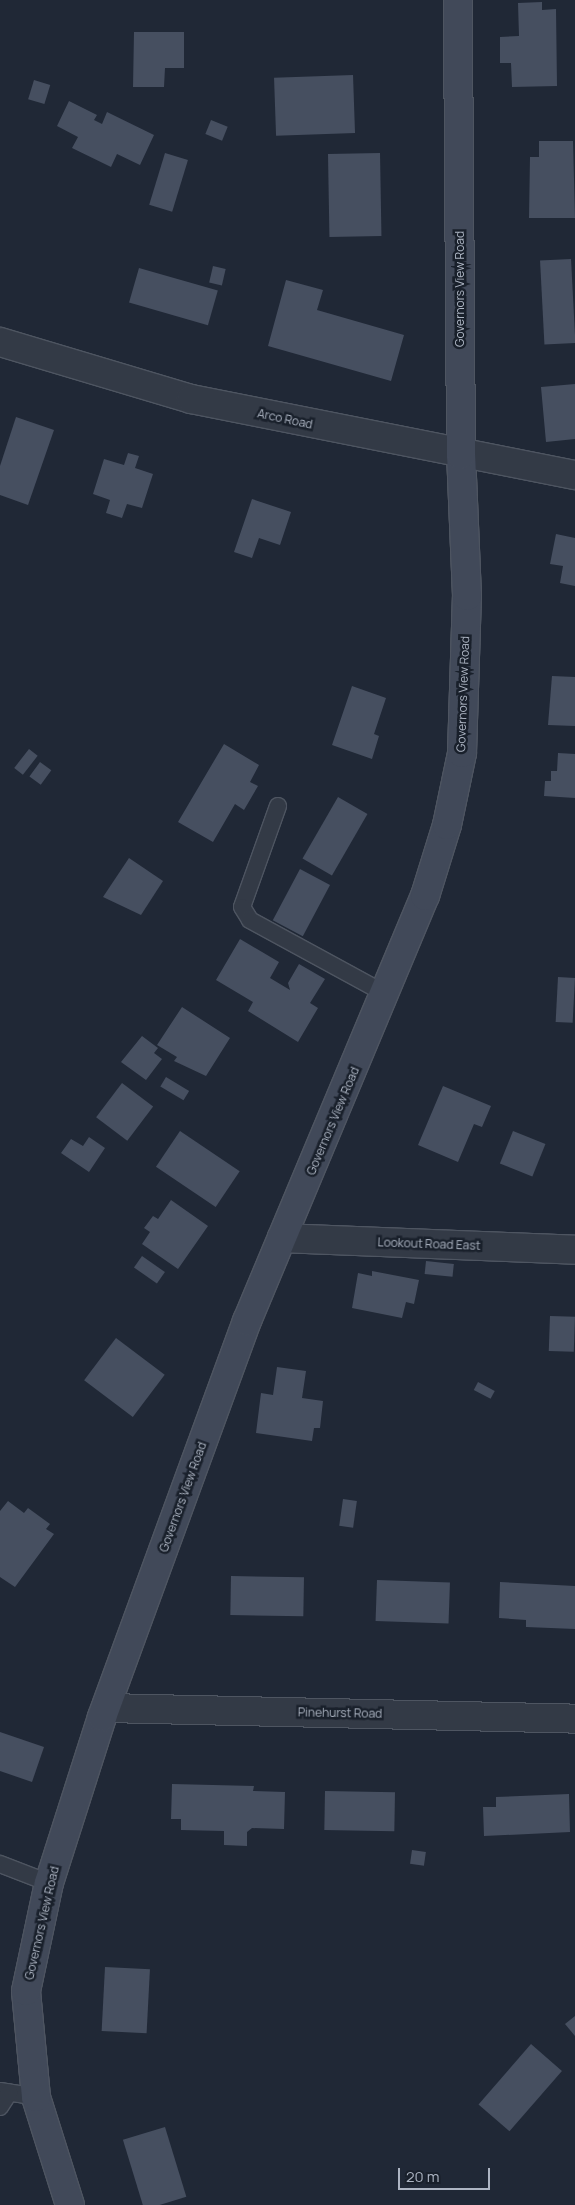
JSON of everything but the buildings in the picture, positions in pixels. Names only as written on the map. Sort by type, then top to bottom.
[{"type":"street","name":"Governors View Road","points":[[70,2205],[36,2097],[26,1991],[49,1882],[106,1708],[247,1321],[386,994],[447,825],[462,753],[467,596],[461,455],[458,0]]},
{"type":"street","name":"Arco Road","points":[[0,342],[191,399],[461,455],[575,474]]},
{"type":"street","name":"Lookout Road East","points":[[282,1238],[575,1250]]},
{"type":"street","name":"Pinehurst Road","points":[[106,1708],[575,1719]]},
{"type":"lane","points":[[278,806],[242,907],[250,920],[386,994]]},
{"type":"lane","points":[[0,1864],[49,1882]]},
{"type":"lane","points":[[0,2107],[4,2092],[36,2097]]}]
